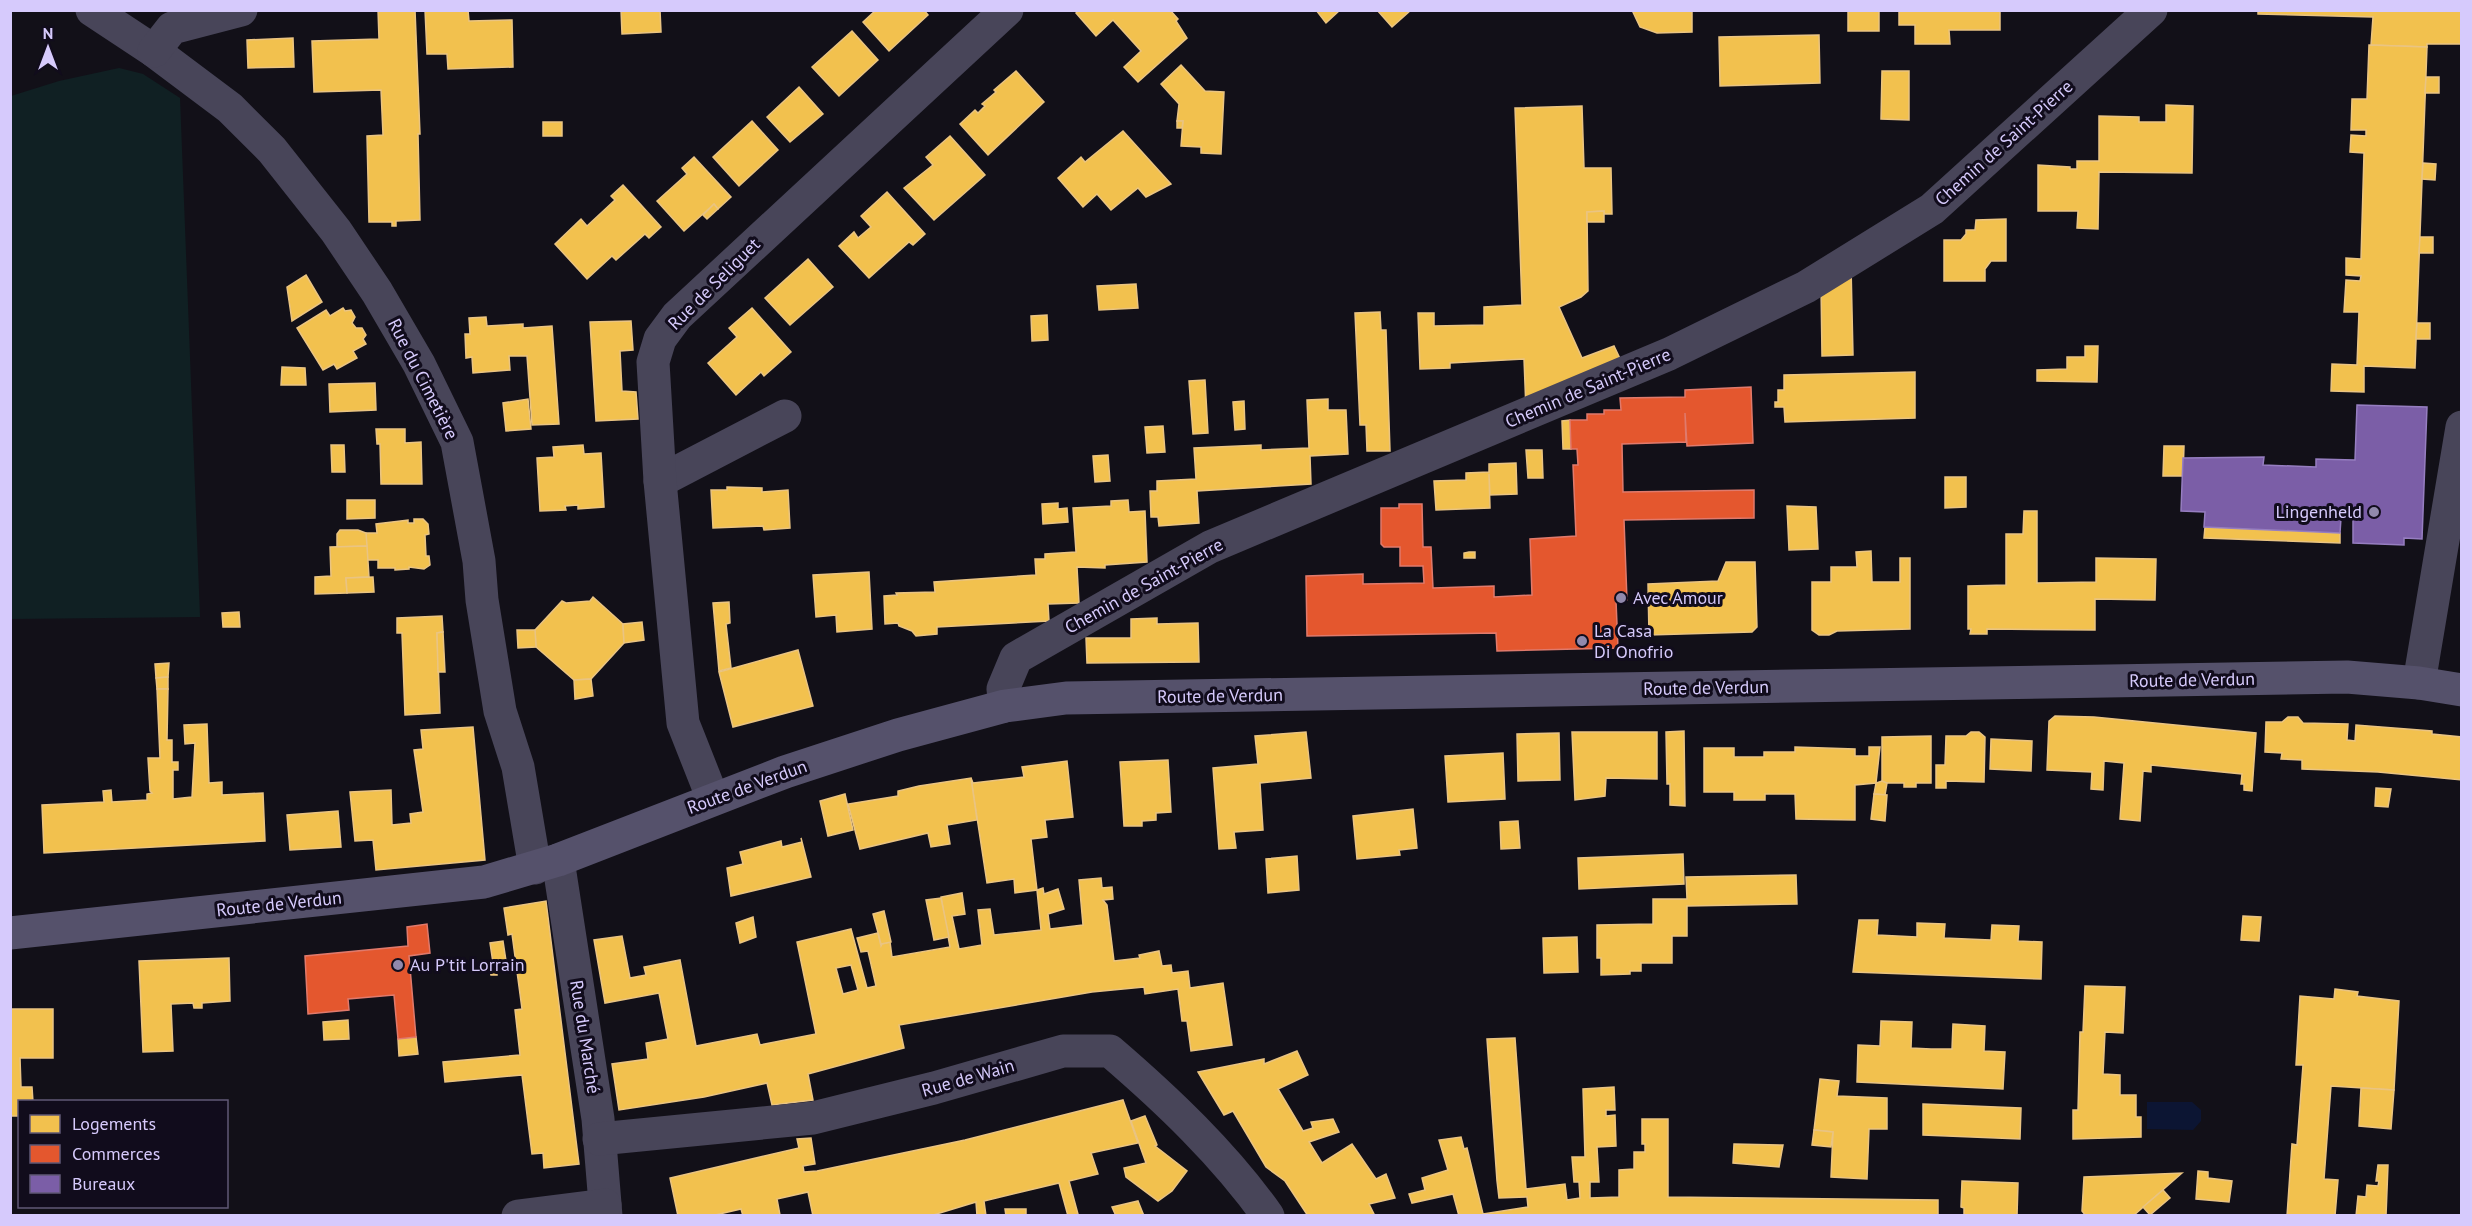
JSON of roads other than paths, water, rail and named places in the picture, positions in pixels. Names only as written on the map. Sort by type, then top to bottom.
[{"type":"main road","name":"Route de Verdun","points":[[10,933],[484,882],[547,864],[785,772],[887,739],[1005,706],[1066,698],[2347,677],[2419,683],[2462,690]]},
{"type":"street","name":"Rue du Cimetière","points":[[92,10],[154,51],[230,108],[272,150],[336,231],[377,292],[418,364],[457,442],[479,561],[482,600],[500,711],[547,864]]},
{"type":"street","points":[[154,51],[172,28],[241,10]]},
{"type":"street","name":"Rue de Seliguet","points":[[713,799],[683,723],[660,481],[653,362],[660,339],[677,316],[1007,10]]},
{"type":"street","name":"Chemin de Saint-Pierre","points":[[1005,706],[1003,688],[1016,657],[1210,547],[1669,354],[1806,287],[1932,209],[2151,10]]},
{"type":"street","points":[[660,481],[785,416]]},
{"type":"street","points":[[2419,683],[2462,428]]},
{"type":"street","name":"Rue du Marché","points":[[547,864],[596,1107],[606,1210]]},
{"type":"street","name":"Rue de Wain","points":[[599,1139],[813,1118],[934,1088],[1063,1051],[1110,1051],[1154,1088],[1249,1189],[1268,1215]]},
{"type":"street","points":[[518,1215],[606,1210]]},
{"type":"water","points":[[2147,1102],[2192,1102],[2201,1110],[2201,1121],[2193,1130],[2147,1129]]},
{"type":"place","name":"Lingenheld","points":[[2374,512]]},
{"type":"place","name":"Avec Amour","points":[[1621,598]]},
{"type":"place","name":"La Casa Di Onofrio","points":[[1582,641]]},
{"type":"place","name":"Au P'tit Lorrain","points":[[398,965]]}]
